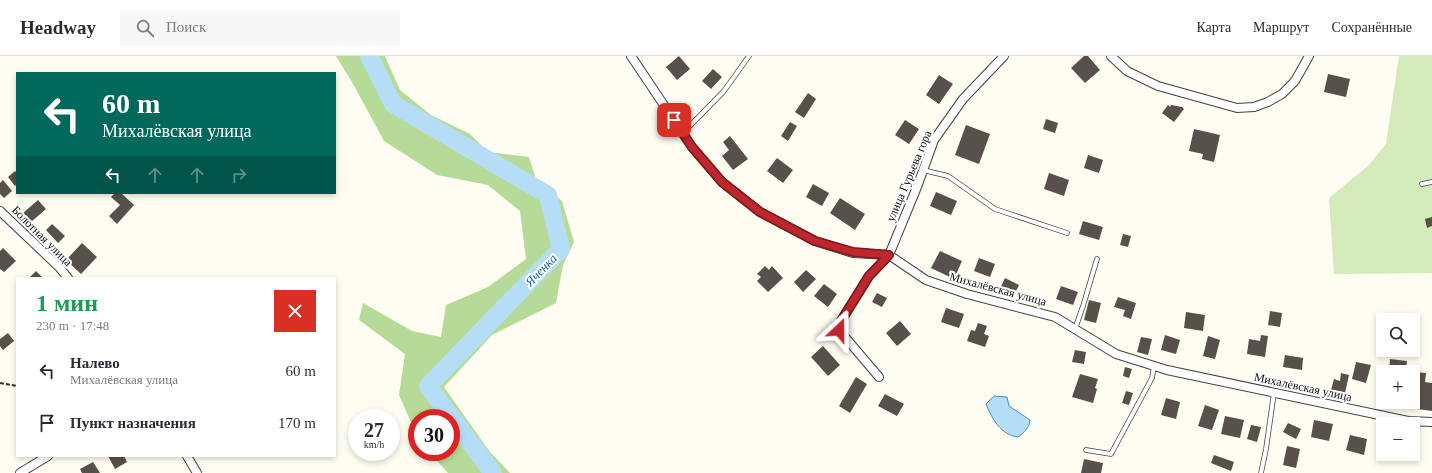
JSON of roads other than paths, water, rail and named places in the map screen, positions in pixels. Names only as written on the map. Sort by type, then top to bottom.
[{"type":"street","name":"Михалёвская улица","points":[[631,56],[692,147],[722,182],[760,212],[815,241],[853,252],[889,255],[926,280],[967,294],[1055,317],[1116,354],[1167,370],[1408,421],[1432,422]]},
{"type":"street","name":"улица Гурьева гора","points":[[889,255],[934,140],[963,99],[1004,56]]},
{"type":"street","points":[[1111,56],[1127,71],[1158,86],[1237,108],[1254,107],[1268,102],[1282,94],[1295,81],[1309,56]]},
{"type":"street","name":"Болотная улица","points":[[0,211],[59,267],[67,277]]},
{"type":"street","points":[[879,377],[839,330],[841,321],[869,276],[889,255]]},
{"type":"street","points":[[26,472],[47,457]]},
{"type":"street","points":[[188,457],[197,473]]},
{"type":"lane","points":[[683,133],[724,91],[749,56]]},
{"type":"lane","points":[[922,170],[948,176],[995,209],[1067,233]]},
{"type":"lane","points":[[1422,184],[1432,182]]},
{"type":"lane","points":[[1075,329],[1097,259]]},
{"type":"lane","points":[[1086,450],[1111,454],[1152,378],[1154,366]]},
{"type":"lane","points":[[1261,473],[1274,393]]},
{"type":"water","points":[[994,396],[1007,397],[1009,406],[1030,420],[1026,430],[1018,437],[1012,436],[1002,430],[994,421],[986,404]]},
{"type":"waterway","name":"Яченка","points":[[369,56],[393,104],[548,195],[561,249],[428,386],[493,473]]}]
